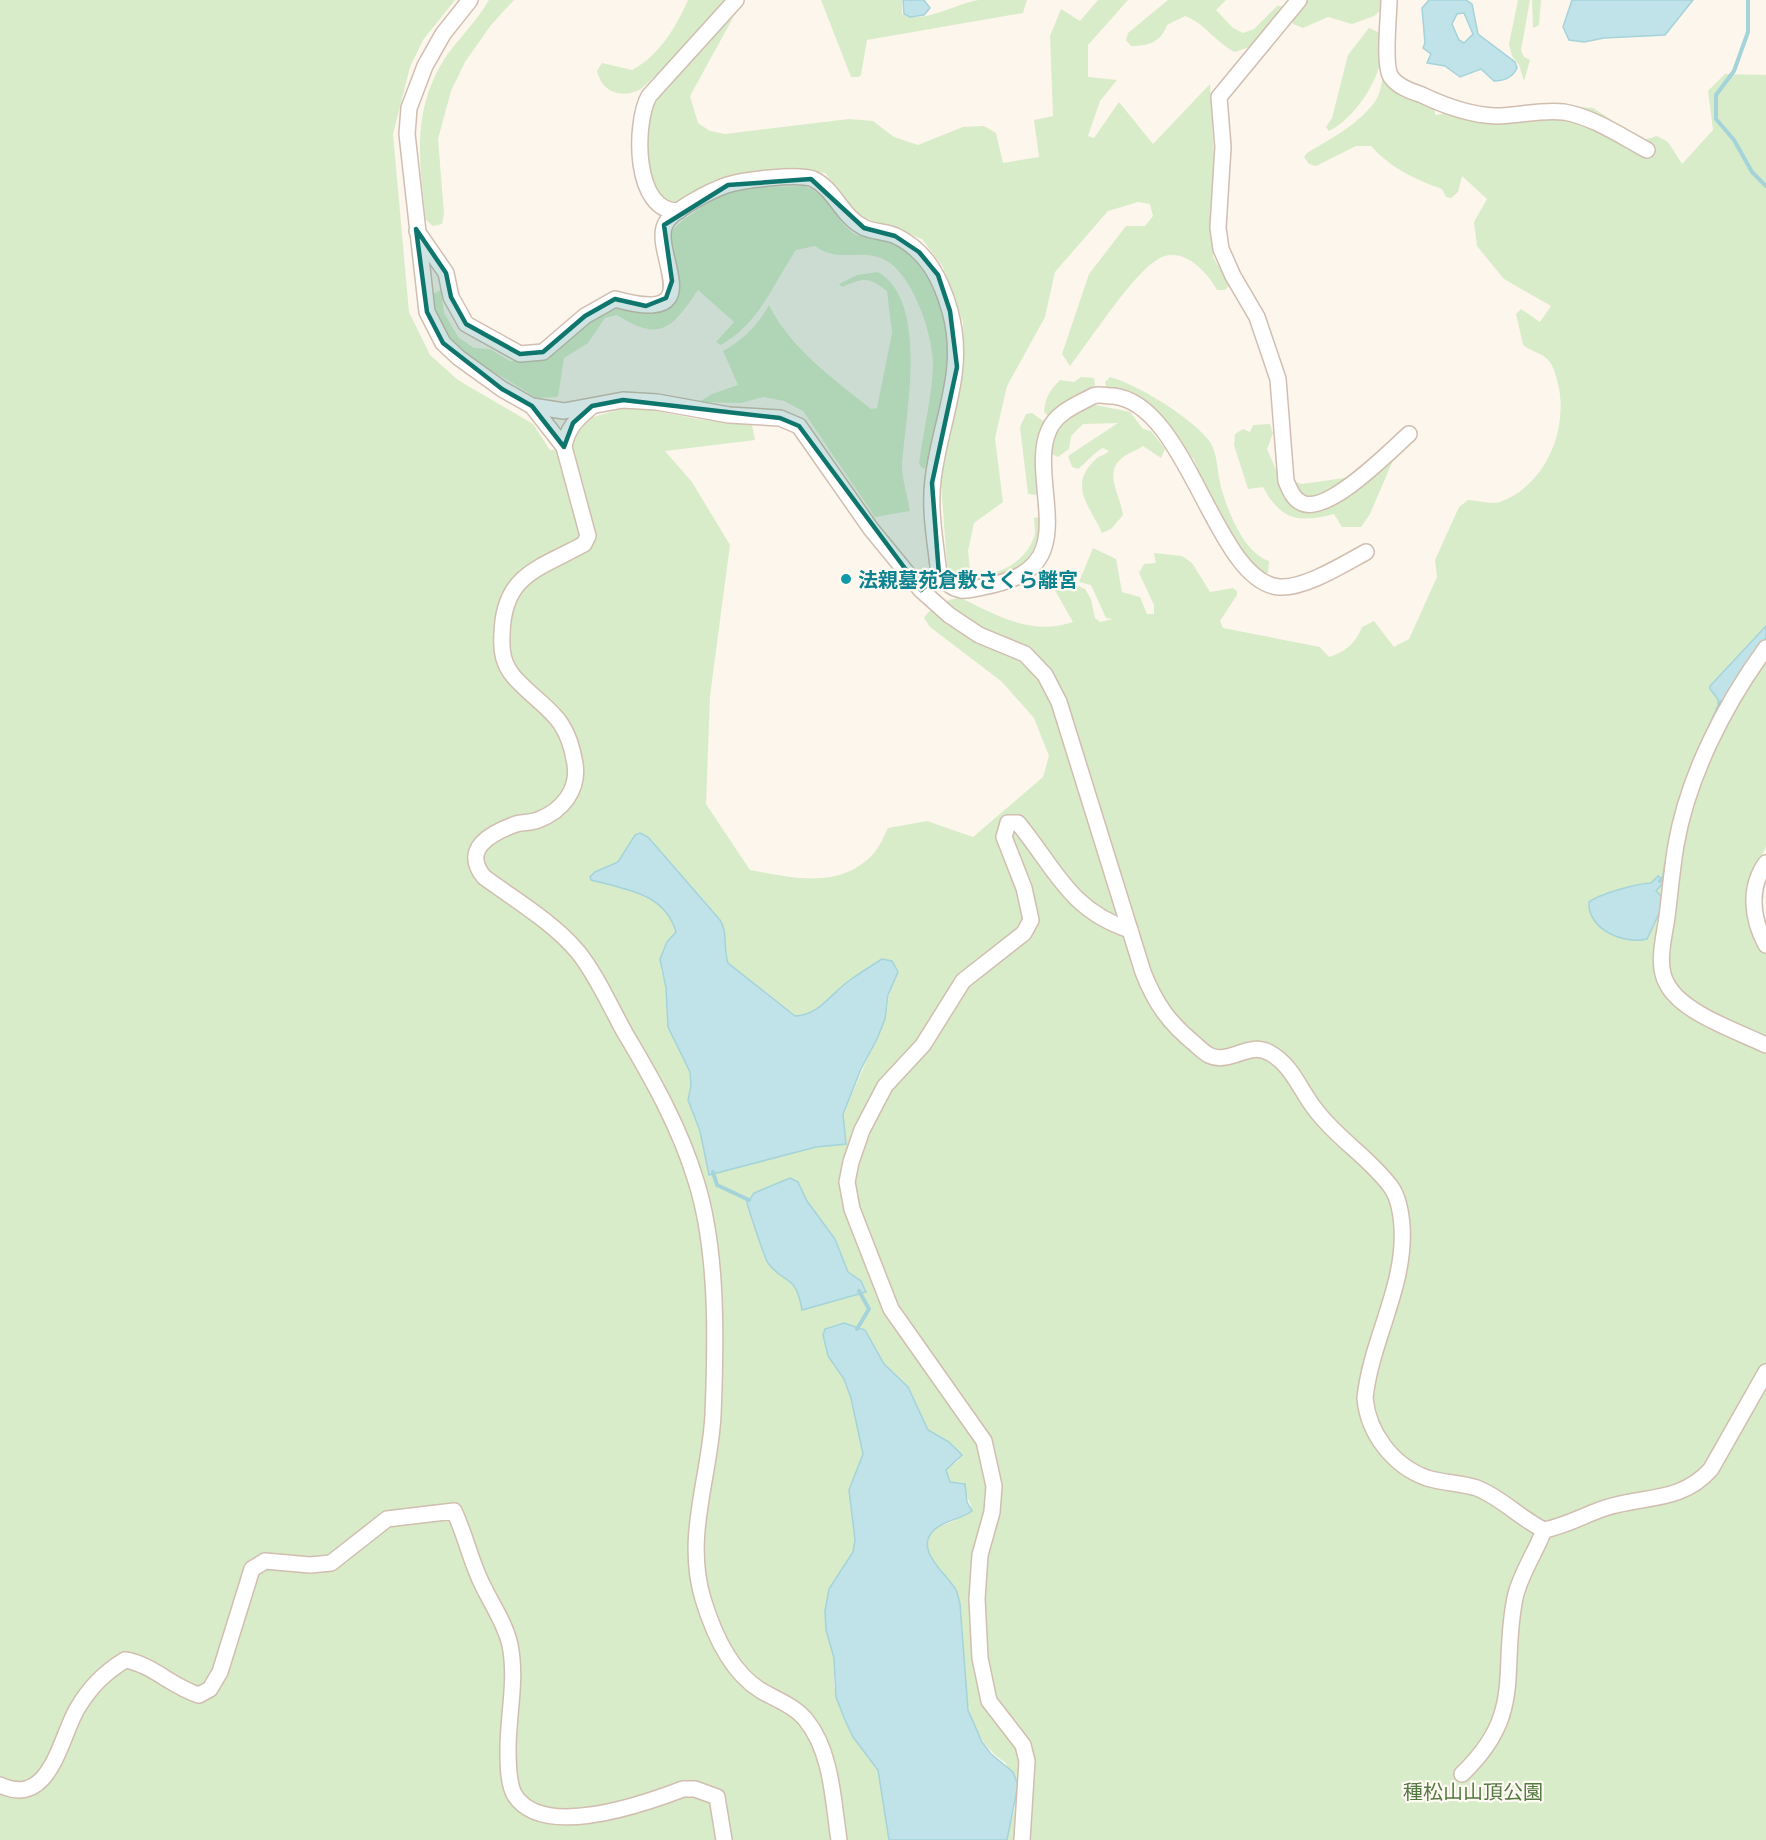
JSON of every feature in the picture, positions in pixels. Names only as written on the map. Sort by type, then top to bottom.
[{"type":"street","points":[[470,0],[434,50],[416,84],[409,108],[406,134],[426,312],[433,327],[459,358],[502,389],[532,406],[564,411],[623,400],[657,402],[729,415],[780,418],[799,426],[871,529],[934,604],[979,635],[1025,654],[1046,675],[1059,702],[1149,988],[1161,1011],[1178,1032],[1207,1056],[1225,1058],[1261,1049],[1272,1054],[1287,1067],[1315,1109],[1336,1134],[1392,1188],[1398,1201],[1402,1243],[1385,1325],[1369,1374],[1365,1398],[1366,1415],[1391,1455],[1427,1478],[1478,1489],[1544,1530],[1574,1522],[1606,1508],[1658,1498],[1690,1488],[1712,1469],[1766,1372]]},
{"type":"street","points":[[679,211],[671,212],[658,205],[645,188],[641,151],[644,106],[649,96],[736,0]]},
{"type":"street","points":[[1299,0],[1219,97],[1223,147],[1218,228],[1221,249],[1233,276],[1257,317],[1278,379],[1286,482],[1292,495],[1301,503],[1312,506],[1324,502],[1362,476],[1409,434]]},
{"type":"street","points":[[1389,0],[1387,64],[1390,76],[1403,87],[1472,113],[1497,116],[1537,111],[1565,112],[1588,119],[1647,150]]},
{"type":"street","points":[[416,229],[446,273],[451,297],[466,324],[520,354],[543,352],[585,316],[615,299],[646,306],[666,298],[672,281],[663,234],[664,225],[679,211],[728,185],[771,179],[811,178],[826,188],[847,214],[864,228],[895,236],[920,252],[938,275],[954,333],[957,367],[932,483],[939,575],[948,585],[963,590],[1018,577],[1033,566],[1044,548],[1047,529],[1043,465],[1049,430],[1064,412],[1095,395],[1117,397],[1149,417],[1181,457],[1244,568],[1264,584],[1280,588],[1292,586],[1323,574],[1366,552]]},
{"type":"street","points":[[532,406],[564,447],[588,536],[584,544],[537,566],[521,578],[506,605],[501,647],[504,662],[512,675],[551,710],[564,726],[573,755],[576,784],[569,797],[558,808],[538,820],[517,824],[496,833],[481,843],[475,856],[476,868],[484,877],[544,922],[578,953],[662,1096],[688,1156],[708,1226],[712,1267],[713,1420],[696,1521],[700,1588],[722,1647],[743,1676],[797,1711],[806,1719],[819,1741],[826,1760],[839,1840]]},
{"type":"street","points":[[564,447],[566,435],[573,423],[592,406]]},
{"type":"street","points":[[921,590],[939,575]]},
{"type":"street","points":[[1766,648],[1720,720],[1695,780],[1677,843],[1662,974],[1673,994],[1688,1007],[1766,1045]]},
{"type":"street","points":[[1022,1840],[1027,1761],[1023,1744],[989,1701],[980,1658],[976,1599],[980,1555],[992,1512],[994,1486],[991,1465],[984,1441],[891,1309],[852,1209],[847,1182],[850,1162],[862,1130],[885,1086],[923,1045],[963,981],[1024,933],[1031,920],[1024,888],[1004,837],[1008,823],[1018,823],[1070,894],[1111,924],[1130,930]]},
{"type":"street","points":[[1766,863],[1761,870],[1752,901],[1758,930],[1766,945]]},
{"type":"street","points":[[0,1785],[12,1790],[27,1789],[46,1775],[53,1764],[75,1711],[87,1693],[100,1676],[125,1660],[138,1662],[184,1691],[199,1695],[210,1689],[220,1672],[252,1569],[265,1561],[310,1565],[331,1563],[387,1519],[454,1511],[478,1576],[510,1644],[513,1689],[509,1768],[513,1793],[521,1807],[541,1820],[568,1824],[594,1821],[683,1789],[695,1789],[717,1797],[724,1840]]},
{"type":"street","points":[[1462,1774],[1489,1745],[1502,1718],[1508,1699],[1509,1634],[1516,1595],[1544,1530]]},
{"type":"highlighted area","points":[[811,179],[864,228],[895,236],[919,252],[938,275],[950,311],[957,367],[932,483],[939,575],[921,590],[799,426],[780,418],[623,400],[592,406],[573,423],[564,447],[532,406],[502,389],[443,343],[427,312],[416,229],[446,273],[451,297],[466,324],[520,354],[543,352],[585,316],[615,299],[646,306],[666,298],[672,281],[664,225],[728,185]]},
{"type":"green space","name":"種松山山頂公園","points":[[0,0],[455,0],[423,40],[410,67],[393,134],[409,312],[430,355],[458,380],[533,424],[550,450],[571,449],[577,434],[590,418],[631,406],[697,419],[752,425],[755,440],[665,451],[692,482],[730,545],[710,696],[706,804],[750,870],[799,878],[832,877],[861,865],[874,853],[888,828],[927,821],[973,837],[1043,777],[1049,756],[1034,718],[1001,681],[930,627],[924,618],[940,604],[961,598],[1002,617],[1029,625],[1044,627],[1073,622],[1045,573],[1047,571],[1085,589],[1091,599],[1095,618],[1100,622],[1113,619],[1106,618],[1091,585],[1079,582],[1093,548],[1116,559],[1122,592],[1140,597],[1147,614],[1154,614],[1154,605],[1139,573],[1144,564],[1156,563],[1154,553],[1182,556],[1192,563],[1210,592],[1233,588],[1237,591],[1237,595],[1220,621],[1223,628],[1320,647],[1329,657],[1349,646],[1357,638],[1362,627],[1374,621],[1394,647],[1409,639],[1437,577],[1435,560],[1459,507],[1468,500],[1500,502],[1516,494],[1541,470],[1556,439],[1561,405],[1559,388],[1550,362],[1523,345],[1516,314],[1521,309],[1540,322],[1551,306],[1504,279],[1477,246],[1474,222],[1487,199],[1462,176],[1458,192],[1451,198],[1446,197],[1442,189],[1404,172],[1387,161],[1371,146],[1356,146],[1316,166],[1309,164],[1304,157],[1344,130],[1369,109],[1377,98],[1383,78],[1397,74],[1434,94],[1435,115],[1442,114],[1456,103],[1504,109],[1547,104],[1593,108],[1643,140],[1657,136],[1668,142],[1682,164],[1713,130],[1708,91],[1725,74],[1766,75],[1766,626],[1742,654],[1716,695],[1718,699],[1766,638],[1766,847],[1746,886],[1748,920],[1761,950],[1766,948],[1766,1840],[1006,1840],[1016,1804],[1006,1763],[989,1748],[977,1730],[969,1709],[964,1686],[956,1594],[954,1587],[933,1561],[927,1546],[928,1538],[933,1530],[957,1519],[971,1506],[961,1482],[950,1482],[946,1470],[959,1460],[928,1430],[908,1387],[884,1364],[865,1330],[832,1326],[825,1329],[823,1335],[828,1356],[844,1379],[851,1398],[863,1454],[849,1490],[855,1540],[853,1552],[829,1589],[825,1611],[826,1630],[834,1658],[834,1686],[853,1737],[878,1770],[889,1840],[0,1840]],"holes":[[[635,835],[648,837],[720,920],[728,963],[795,1016],[811,1012],[850,979],[891,986],[885,1019],[843,1114],[846,1144],[816,1147],[709,1175],[700,1131],[688,1100],[691,1086],[690,1072],[668,1026],[666,988],[661,970],[667,942],[676,932],[663,908],[653,900],[630,890],[591,880],[595,872],[618,862]],[[1643,883],[1651,883],[1656,891],[1600,894],[1621,891]],[[790,1178],[798,1182],[807,1201],[835,1239],[848,1272],[799,1294],[767,1260],[762,1249],[751,1207],[746,1202],[754,1193]]]},
{"type":"green space","points":[[489,0],[514,0],[491,25],[465,62],[451,91],[438,139],[444,214],[442,224],[433,226],[426,220],[421,176],[420,135],[423,115],[435,75],[447,55]]},
{"type":"green space","points":[[688,0],[727,0],[694,40],[641,89],[620,94],[608,89],[597,71],[602,63],[632,70],[642,64],[666,40]]},
{"type":"green space","points":[[821,0],[902,0],[902,14],[920,17],[979,0],[1027,0],[1023,13],[867,40],[861,75],[851,77]]},
{"type":"green space","points":[[1098,0],[1128,0],[1088,45],[1088,77],[1117,80],[1100,101],[1088,136],[1094,138],[1119,102],[1153,144],[1210,84],[1214,156],[1213,257],[1230,285],[1225,290],[1217,290],[1194,263],[1179,256],[1162,257],[1139,275],[1070,366],[1062,354],[1089,274],[1126,226],[1145,226],[1153,216],[1150,204],[1138,202],[1108,211],[1055,272],[1045,317],[1007,386],[995,438],[1003,502],[974,523],[968,551],[970,571],[980,574],[990,573],[1010,566],[1032,543],[1035,533],[1034,518],[1040,517],[1039,530],[1032,552],[1019,568],[998,579],[971,583],[957,582],[948,579],[940,470],[964,367],[963,322],[943,267],[922,239],[857,215],[825,173],[783,170],[739,174],[712,181],[676,203],[662,197],[651,183],[647,132],[649,115],[662,93],[674,79],[734,16],[690,96],[698,123],[710,131],[725,134],[849,119],[873,121],[894,137],[918,145],[963,127],[984,126],[996,133],[1003,163],[1039,157],[1034,120],[1053,116],[1050,36],[1061,9],[1080,21]]},
{"type":"green space","points":[[1168,0],[1226,0],[1216,10],[1233,28],[1243,33],[1254,29],[1277,6],[1283,6],[1286,10],[1255,45],[1235,52],[1185,16],[1167,25],[1154,42],[1131,46],[1126,40],[1128,33]]},
{"type":"green space","points":[[1306,0],[1382,0],[1382,9],[1374,16],[1352,24],[1328,17],[1303,28],[1293,24],[1292,16]]},
{"type":"green space","points":[[1518,0],[1530,0],[1521,50],[1524,57],[1530,60],[1524,81],[1509,44]]},
{"type":"green space","points":[[1532,0],[1541,0],[1539,25],[1533,28]]},
{"type":"green space","points":[[1369,28],[1380,33],[1382,46],[1381,60],[1376,75],[1361,103],[1340,124],[1329,131],[1326,127],[1332,118],[1348,55]]},
{"type":"green space","points":[[804,186],[820,194],[845,226],[855,234],[889,243],[914,256],[935,284],[945,315],[951,363],[944,410],[929,466],[923,469],[919,464],[931,389],[932,352],[925,321],[911,289],[902,275],[881,258],[832,254],[815,246],[796,250],[755,315],[746,326],[721,345],[716,342],[734,322],[698,290],[681,313],[665,327],[645,328],[632,324],[617,315],[605,318],[588,343],[564,358],[558,397],[537,398],[471,358],[445,338],[433,313],[433,294],[441,290],[444,313],[459,338],[474,348],[490,349],[510,361],[532,361],[546,356],[607,309],[652,313],[668,305],[675,298],[679,281],[670,246],[671,233],[682,221],[710,201],[740,189]]},
{"type":"green space","points":[[878,272],[894,287],[904,308],[909,333],[911,362],[902,466],[910,511],[875,517],[803,411],[784,401],[763,397],[741,403],[699,402],[712,394],[738,385],[723,351],[749,331],[769,305],[789,335],[814,362],[871,409],[877,408],[892,333],[887,291],[865,280],[842,287],[839,284],[857,275]]},
{"type":"green space","points":[[1081,377],[1094,378],[1095,385],[1090,390],[1069,400],[1049,417],[1044,412],[1047,398],[1053,387],[1060,380],[1074,382]]},
{"type":"green space","points":[[1110,377],[1135,387],[1178,413],[1210,442],[1228,508],[1245,541],[1260,557],[1269,561],[1268,573],[1263,574],[1249,564],[1208,498],[1194,459],[1107,389],[1105,382]]},
{"type":"green space","points":[[1096,405],[1130,412],[1143,429],[1151,431],[1165,449],[1161,458],[1143,446],[1124,456],[1117,464],[1113,478],[1123,515],[1111,529],[1102,533],[1083,495],[1082,486],[1083,477],[1088,468],[1097,458],[1109,451],[1103,448],[1099,450],[1078,469],[1072,467],[1068,456],[1118,423],[1083,424],[1071,436],[1069,449],[1058,457],[1050,453],[1054,435],[1064,421],[1087,407]]},
{"type":"green space","points":[[1032,413],[1043,421],[1040,446],[1040,492],[1035,495],[1028,494],[1020,427],[1026,414]]},
{"type":"green space","points":[[1270,424],[1273,433],[1267,449],[1279,477],[1302,484],[1351,477],[1392,455],[1394,458],[1370,514],[1361,527],[1342,527],[1334,514],[1311,518],[1292,517],[1277,507],[1263,487],[1248,489],[1234,445],[1235,434],[1243,429],[1250,432],[1253,425]]},
{"type":"water","points":[[903,0],[924,0],[930,8],[924,15],[910,17],[904,14]]},
{"type":"water","points":[[1429,0],[1466,0],[1472,4],[1478,34],[1515,62],[1517,68],[1513,74],[1508,78],[1494,81],[1481,69],[1460,77],[1445,66],[1427,63],[1431,54],[1423,48],[1425,43],[1422,8]],"holes":[[[1464,13],[1473,34],[1464,43],[1459,40],[1452,24],[1457,14]]]},
{"type":"water","points":[[1572,0],[1693,0],[1665,35],[1604,38],[1584,42],[1569,40],[1563,27]]},
{"type":"water","points":[[1766,626],[1766,638],[1721,706],[1710,686]]},
{"type":"water","points":[[640,833],[648,837],[720,920],[724,930],[728,963],[795,1016],[804,1015],[818,1008],[843,985],[882,959],[892,961],[898,972],[888,995],[885,1019],[843,1114],[846,1144],[816,1147],[709,1175],[700,1131],[688,1100],[691,1086],[690,1072],[668,1027],[666,988],[660,959],[667,942],[676,932],[671,919],[663,909],[642,895],[591,880],[590,877],[595,872],[618,862],[635,835]]},
{"type":"water","points":[[1658,876],[1665,881],[1656,891],[1663,898],[1663,905],[1647,939],[1628,940],[1618,937],[1600,927],[1594,920],[1589,902],[1619,890],[1651,883]]},
{"type":"water","points":[[790,1178],[798,1182],[807,1201],[835,1239],[848,1272],[861,1281],[866,1292],[802,1310],[793,1285],[768,1263],[746,1198],[750,1199],[754,1193]]},
{"type":"water","points":[[844,1323],[865,1330],[884,1364],[908,1387],[928,1430],[949,1442],[962,1455],[946,1470],[950,1482],[965,1484],[967,1502],[972,1511],[934,1530],[927,1546],[934,1562],[956,1590],[960,1604],[968,1710],[982,1742],[991,1754],[1013,1772],[1018,1785],[1007,1840],[889,1840],[878,1770],[853,1737],[836,1697],[834,1658],[826,1630],[825,1611],[829,1589],[853,1552],[855,1540],[849,1490],[863,1454],[851,1398],[844,1379],[828,1356],[823,1335],[825,1329]]},
{"type":"waterway","points":[[1748,0],[1748,32],[1734,71],[1716,95],[1716,119],[1734,140],[1752,172],[1766,186]]},
{"type":"waterway","points":[[1693,764],[1721,702]]},
{"type":"waterway","points":[[1660,881],[1664,877],[1666,864]]},
{"type":"waterway","points":[[713,1172],[717,1185],[749,1200]]},
{"type":"waterway","points":[[857,1329],[869,1309],[859,1291]]},
{"type":"place","name":"法親墓苑倉敷さくら離宮","points":[[846,579]]}]
